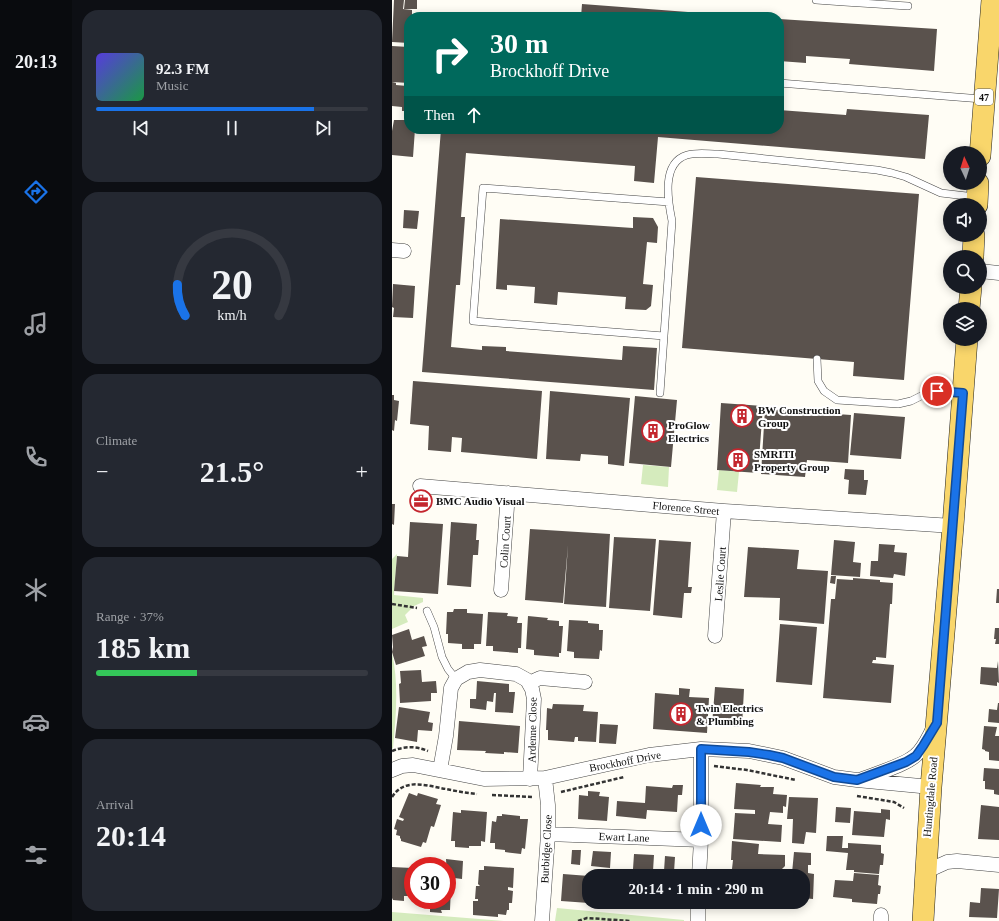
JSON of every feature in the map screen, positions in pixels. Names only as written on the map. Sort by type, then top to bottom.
[{"type":"main road","name":"47","points":[[981,146],[984,99],[994,37],[992,0]]},
{"type":"main road","name":"Huntingdale Road","points":[[922,921],[931,787],[966,346]]},
{"type":"street","points":[[987,272],[999,273]]},
{"type":"street","name":"Florence Street","points":[[420,486],[724,511],[953,526]]},
{"type":"street","name":"Colin Court","points":[[501,590],[508,493]]},
{"type":"street","name":"Leslie Court","points":[[715,636],[724,511]]},
{"type":"street","name":"Ardenne Close","points":[[456,678],[468,672],[480,670],[516,674],[527,680],[532,689],[534,699],[530,778]]},
{"type":"street","points":[[440,770],[446,736],[451,688],[456,678]]},
{"type":"street","name":"Ardenne Close","points":[[528,683],[540,678],[585,682]]},
{"type":"street","name":"Brockhoff Drive","points":[[857,780],[906,762],[916,756],[937,723]]},
{"type":"street","points":[[699,869],[701,840],[701,749]]},
{"type":"street","name":"Brockhoff Drive","points":[[392,770],[402,766],[413,765],[484,779],[545,778],[650,755],[701,749],[749,752],[769,755],[783,758],[834,777],[931,787]]},
{"type":"street","name":"Burbidge Close","points":[[542,921],[548,834],[545,778]]},
{"type":"street","name":"Ewart Lane","points":[[548,834],[701,840]]},
{"type":"street","points":[[925,872],[947,862],[957,861],[999,865]]},
{"type":"street","points":[[698,909],[698,921]]},
{"type":"lane","points":[[816,0],[908,6]]},
{"type":"lane","points":[[784,83],[984,99]]},
{"type":"lane","points":[[660,393],[672,221],[668,202],[668,187],[671,170],[677,160],[688,154],[718,154],[892,173],[906,177],[941,193],[977,195]]},
{"type":"lane","points":[[664,336],[473,321],[483,188],[668,202]]},
{"type":"lane","points":[[818,359],[818,381],[824,391],[837,400],[898,404],[911,401],[929,392],[937,391],[963,393]]},
{"type":"lane","points":[[427,611],[434,627],[442,657],[448,670],[456,678]]},
{"type":"path","points":[[392,604],[414,606],[427,611]]},
{"type":"path","points":[[700,766],[747,770],[790,778],[803,783]]},
{"type":"path","points":[[491,795],[532,797],[625,777]]},
{"type":"path","points":[[392,797],[396,790],[402,787],[417,784],[484,794]]},
{"type":"path","points":[[852,796],[894,802],[904,808]]},
{"type":"path","points":[[578,921],[587,918],[631,921]]},
{"type":"green space","points":[[643,465],[669,467],[668,487],[641,484]]},
{"type":"green space","points":[[719,470],[739,472],[737,492],[717,490]]},
{"type":"green space","points":[[397,554],[394,595],[423,598],[423,602],[414,606],[405,615],[408,622],[392,629],[392,559]]},
{"type":"green space","points":[[392,653],[396,677],[396,712],[392,749]]},
{"type":"green space","points":[[557,908],[684,920],[684,921],[555,921]]},
{"type":"green space","points":[[392,912],[504,921],[392,921]]},
{"type":"building","points":[[394,0],[404,0],[403,9],[412,10],[412,12],[404,12],[404,43],[392,42]]},
{"type":"building","points":[[405,0],[417,0],[417,9],[404,9]]},
{"type":"building","points":[[582,4],[688,12],[581,12]]},
{"type":"building","points":[[784,19],[937,29],[934,71],[849,64],[850,59],[806,56],[806,63],[784,61]]},
{"type":"building","points":[[392,46],[404,47],[404,83],[392,82]]},
{"type":"building","points":[[392,82],[396,83],[396,85],[404,86],[404,111],[402,111],[402,107],[392,106]]},
{"type":"building","points":[[847,109],[929,115],[925,159],[658,137],[654,183],[634,181],[635,166],[466,153],[461,217],[465,217],[460,285],[456,285],[451,347],[482,350],[482,346],[506,347],[506,351],[622,360],[623,346],[657,348],[654,390],[422,372],[441,134],[784,134],[784,110],[846,115]]},
{"type":"building","points":[[394,120],[404,120],[404,134],[415,134],[413,157],[392,155],[392,131]]},
{"type":"building","points":[[696,177],[919,194],[904,380],[853,376],[854,362],[682,348]]},
{"type":"building","points":[[404,210],[419,211],[417,229],[403,228]]},
{"type":"building","points":[[633,217],[653,218],[658,227],[657,243],[647,242],[643,284],[653,285],[651,306],[646,310],[625,309],[626,297],[558,292],[557,305],[534,303],[535,287],[507,285],[507,290],[496,289],[500,219],[633,228]]},
{"type":"building","points":[[393,284],[415,286],[413,318],[393,317]]},
{"type":"building","points":[[413,381],[542,391],[537,459],[461,452],[462,438],[452,437],[451,452],[428,450],[429,426],[410,424]]},
{"type":"building","points":[[550,391],[630,398],[624,466],[608,464],[608,456],[581,454],[580,461],[546,459]]},
{"type":"building","points":[[392,395],[394,395],[394,400],[399,401],[397,421],[395,420],[394,431],[392,430]]},
{"type":"building","points":[[635,396],[677,400],[671,467],[629,463]]},
{"type":"building","points":[[721,403],[763,406],[758,473],[717,470]]},
{"type":"building","points":[[765,409],[851,415],[848,463],[807,460],[805,477],[761,474]]},
{"type":"building","points":[[854,413],[905,417],[901,459],[850,455]]},
{"type":"building","points":[[845,469],[864,470],[864,480],[868,480],[866,495],[848,494],[849,480],[844,479]]},
{"type":"building","points":[[392,504],[395,504],[394,525],[392,524]]},
{"type":"building","points":[[410,522],[443,524],[438,594],[394,591],[397,556],[408,557]]},
{"type":"building","points":[[451,522],[477,524],[476,540],[479,540],[478,555],[473,555],[471,587],[447,585]]},
{"type":"building","points":[[530,529],[610,534],[606,607],[564,604],[568,545],[563,603],[525,600]]},
{"type":"building","points":[[614,537],[656,539],[650,611],[609,608]]},
{"type":"building","points":[[659,540],[691,542],[688,587],[692,587],[691,593],[684,593],[682,618],[653,615]]},
{"type":"building","points":[[834,540],[855,542],[853,562],[861,563],[860,577],[831,575]]},
{"type":"building","points":[[879,544],[895,545],[894,552],[907,553],[905,576],[894,574],[893,578],[870,576],[871,561],[878,561]]},
{"type":"building","points":[[748,547],[799,550],[797,569],[828,571],[824,624],[779,620],[780,598],[744,597]]},
{"type":"building","points":[[831,576],[836,576],[835,584],[830,583]]},
{"type":"building","points":[[853,578],[880,580],[880,582],[893,583],[886,658],[876,657],[876,660],[873,660],[872,663],[894,665],[891,703],[823,698],[831,599],[835,599],[837,579],[853,580]]},
{"type":"building","points":[[997,589],[999,589],[999,603],[996,603]]},
{"type":"building","points":[[454,609],[467,609],[467,613],[483,614],[481,644],[474,644],[474,649],[462,649],[462,644],[448,643],[448,634],[446,634],[447,612],[453,612]]},
{"type":"building","points":[[488,612],[508,613],[507,616],[518,617],[517,623],[522,623],[521,648],[518,648],[518,653],[493,651],[493,646],[486,646]]},
{"type":"building","points":[[528,616],[548,618],[547,620],[559,621],[559,626],[563,626],[561,653],[559,653],[559,657],[534,655],[534,650],[526,649]]},
{"type":"building","points":[[569,620],[588,621],[588,623],[599,624],[599,630],[603,630],[602,651],[600,650],[599,659],[574,658],[574,652],[567,651]]},
{"type":"building","points":[[780,624],[817,627],[812,685],[776,682]]},
{"type":"building","points":[[995,628],[999,628],[999,644],[995,644]]},
{"type":"building","points":[[409,629],[412,640],[424,636],[427,646],[422,647],[425,656],[396,665],[392,652],[392,635]]},
{"type":"building","points":[[998,661],[999,683],[997,682],[997,686],[980,684],[981,667],[997,668]]},
{"type":"building","points":[[421,670],[422,682],[436,681],[437,693],[431,693],[431,701],[400,703],[400,671]]},
{"type":"building","points":[[477,681],[509,684],[509,692],[515,692],[513,713],[495,712],[496,693],[494,693],[493,702],[487,701],[486,710],[470,708],[470,699],[476,699]]},
{"type":"building","points":[[715,687],[744,689],[742,727],[712,725]]},
{"type":"building","name":"Twin Electrics & Plumbing","points":[[679,688],[690,689],[689,697],[709,698],[707,733],[653,729],[655,693],[679,695]]},
{"type":"building","points":[[998,703],[999,723],[988,722],[989,709],[997,710]]},
{"type":"building","points":[[553,704],[584,705],[583,711],[598,712],[596,742],[578,741],[578,737],[575,737],[574,742],[548,740],[548,730],[546,730],[547,708],[552,709]]},
{"type":"building","points":[[399,707],[430,712],[428,722],[433,723],[432,731],[418,730],[417,742],[395,738]]},
{"type":"building","points":[[459,721],[520,726],[518,753],[504,752],[504,754],[485,753],[486,751],[457,750]]},
{"type":"building","points":[[600,724],[618,725],[616,744],[599,743]]},
{"type":"building","points":[[984,726],[997,727],[995,736],[999,736],[999,761],[989,760],[989,752],[982,749]]},
{"type":"building","points":[[984,768],[999,769],[999,795],[994,794],[994,790],[985,789],[985,781],[983,781]]},
{"type":"building","points":[[736,783],[761,785],[760,787],[774,787],[773,794],[787,795],[786,807],[783,806],[783,813],[770,812],[768,824],[782,825],[781,842],[733,839],[735,813],[755,814],[755,810],[734,809]]},
{"type":"building","points":[[673,785],[683,785],[682,795],[678,795],[677,812],[647,810],[646,819],[616,816],[617,801],[645,803],[646,786],[672,788]]},
{"type":"building","points":[[588,791],[600,792],[599,796],[609,797],[607,821],[578,819],[579,795],[588,796]]},
{"type":"building","points":[[409,793],[417,796],[418,793],[438,799],[436,804],[441,805],[434,827],[431,826],[426,843],[423,842],[421,847],[401,841],[400,836],[396,835],[397,830],[394,829],[397,819],[403,821],[404,819],[399,817]]},
{"type":"building","points":[[789,797],[818,798],[816,833],[806,832],[804,844],[792,843],[793,819],[787,819]]},
{"type":"building","points":[[981,805],[999,807],[999,840],[978,839]]},
{"type":"building","points":[[836,807],[851,808],[850,823],[835,822]]},
{"type":"building","points":[[881,809],[890,810],[890,820],[886,819],[884,837],[852,835],[854,811],[881,813]]},
{"type":"building","points":[[461,810],[487,812],[485,842],[481,841],[481,846],[469,846],[469,848],[455,847],[455,841],[451,841],[453,812],[461,813]]},
{"type":"building","points":[[502,814],[520,816],[520,819],[528,819],[525,849],[522,848],[521,854],[495,849],[495,843],[490,843],[492,821],[496,822],[497,816],[502,816]]},
{"type":"building","points":[[827,836],[843,836],[842,848],[848,848],[848,843],[881,845],[881,853],[884,854],[883,865],[880,865],[879,874],[846,870],[848,853],[826,851]]},
{"type":"building","points":[[732,841],[759,844],[758,854],[785,855],[785,866],[782,869],[732,869],[733,860],[731,860]]},
{"type":"building","points":[[572,850],[581,850],[580,865],[571,864]]},
{"type":"building","points":[[593,851],[611,852],[610,868],[591,866]]},
{"type":"building","points":[[794,852],[811,853],[811,865],[808,865],[808,869],[792,869]]},
{"type":"building","points":[[634,854],[654,855],[653,869],[633,869]]},
{"type":"building","points":[[665,856],[675,857],[674,869],[664,869]]},
{"type":"building","points":[[456,860],[463,861],[462,879],[456,878]]},
{"type":"building","points":[[484,866],[514,868],[513,888],[508,887],[508,890],[513,891],[512,903],[509,903],[509,910],[507,910],[506,915],[498,914],[498,917],[473,915],[473,901],[478,901],[478,899],[475,899],[476,886],[480,886],[478,884],[479,870],[484,870]]},
{"type":"building","points":[[392,867],[404,868],[404,901],[393,900]]},
{"type":"building","points":[[810,873],[814,874],[813,899],[810,899]]},
{"type":"building","points":[[854,873],[879,875],[878,885],[881,886],[877,904],[852,902],[852,899],[833,897],[835,880],[853,881]]},
{"type":"building","points":[[563,874],[582,875],[582,902],[561,901]]},
{"type":"building","points":[[981,888],[999,889],[997,918],[969,917],[970,902],[980,903]]},
{"type":"building","points":[[430,909],[450,909],[441,910],[442,913],[430,912]]},
{"type":"place","name":"BW Construction Group","points":[[742,416]]},
{"type":"place","name":"ProGlow Electrics","points":[[653,431]]},
{"type":"place","name":"SMRITI Property Group","points":[[738,460]]},
{"type":"place","name":"BMC Audio Visual","points":[[421,501]]},
{"type":"place","name":"Twin Electrics & Plumbing","points":[[681,714]]},
{"type":"route","points":[[701,825],[701,749],[749,752],[769,755],[783,758],[834,777],[857,780],[906,762],[916,756],[937,723],[963,393],[937,391]]}]
